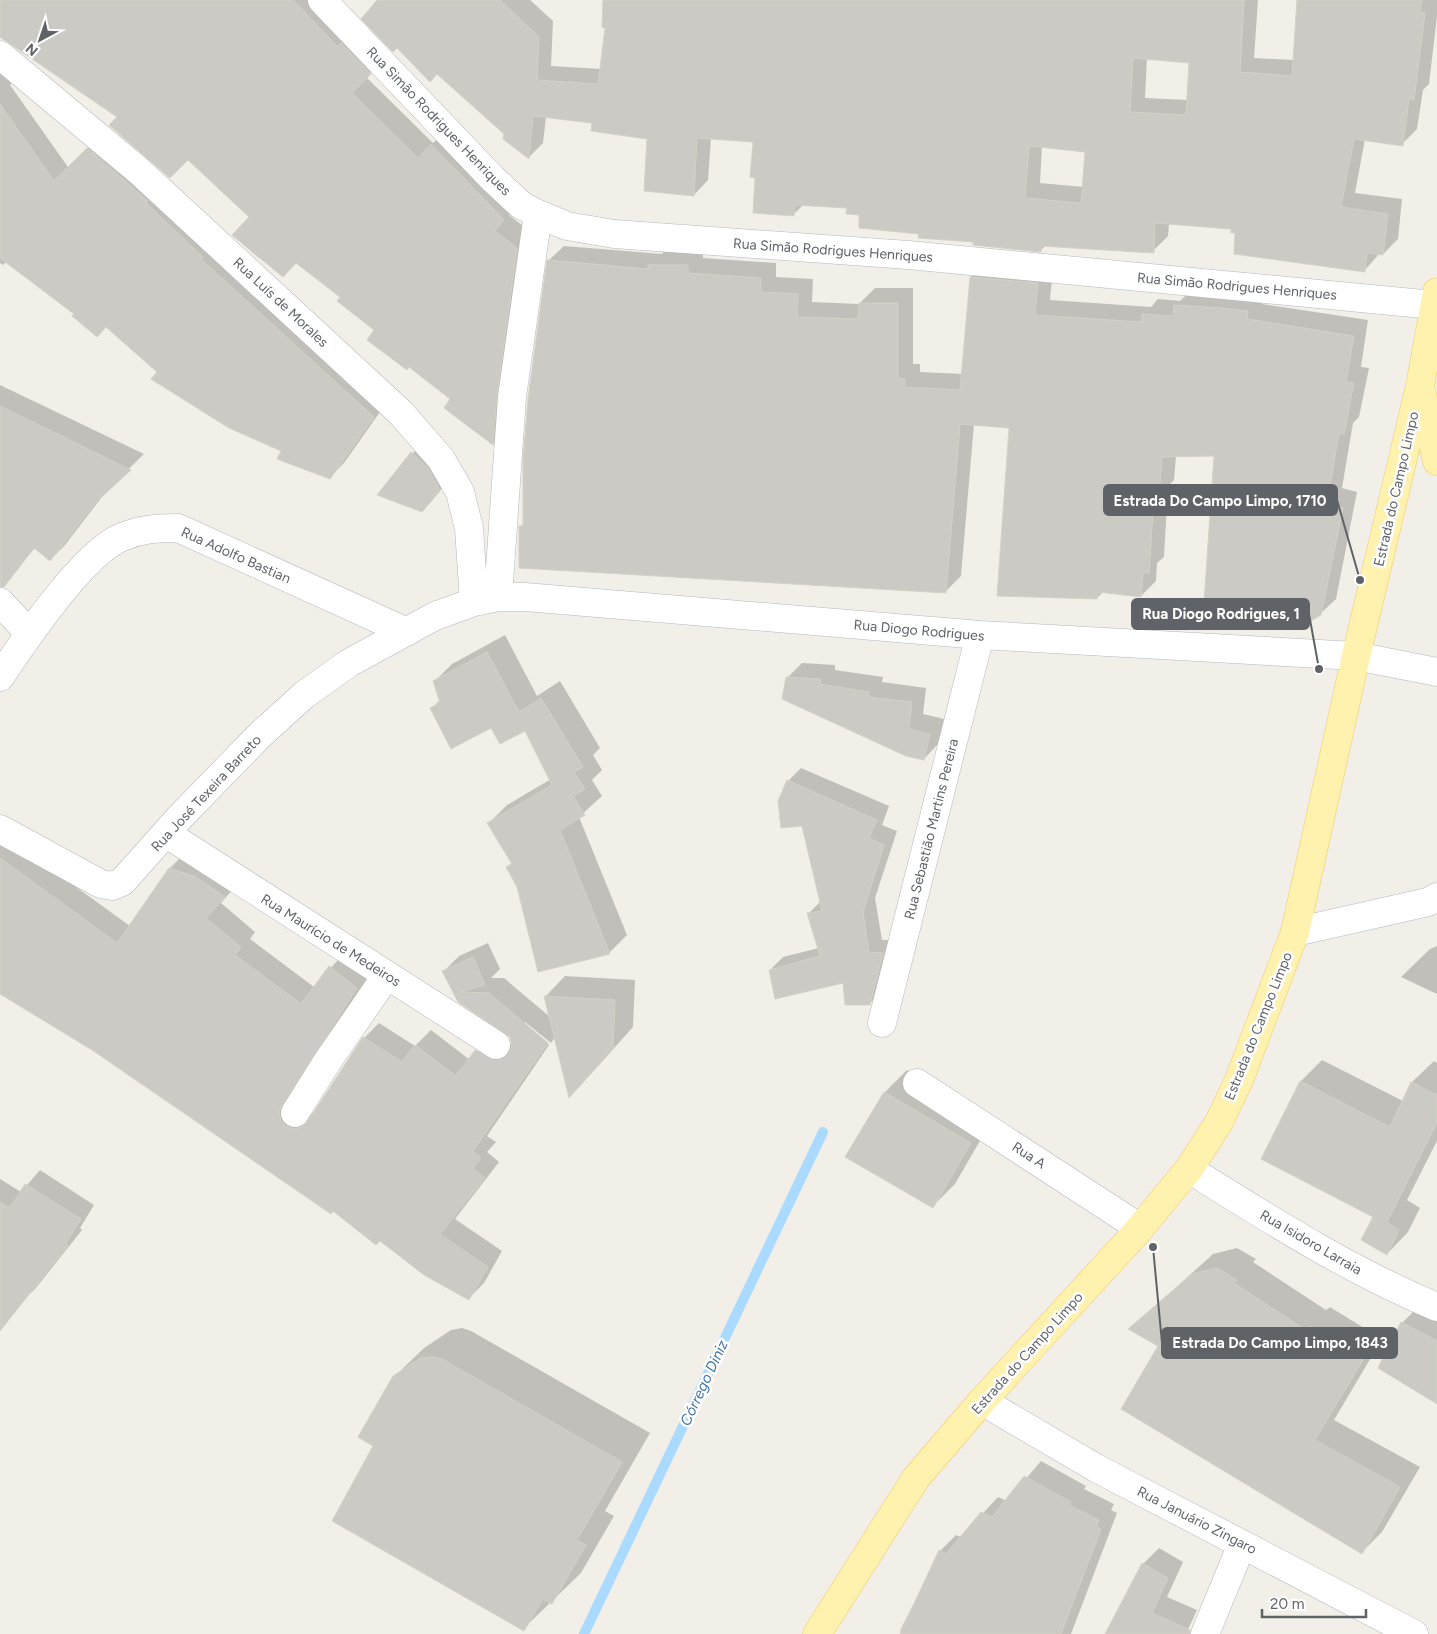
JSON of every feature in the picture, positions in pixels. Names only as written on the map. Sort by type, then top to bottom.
[{"type":"main road","name":"Estrada do Campo Limpo","points":[[824,1629],[916,1478],[982,1401],[1140,1228],[1189,1168],[1219,1122],[1239,1080],[1295,932],[1356,656],[1420,386],[1436,298]]},
{"type":"main road","points":[[1420,386],[1437,461]]},
{"type":"street","name":"Rua Simão Rodrigues Henriques","points":[[322,0],[493,179],[521,205],[567,226],[614,234],[908,255],[1436,298]]},
{"type":"street","name":"Rua Luís de Morales","points":[[0,54],[139,171],[402,413],[440,459],[460,492],[486,599]]},
{"type":"street","points":[[486,599],[538,214]]},
{"type":"street","name":"Rua Adolfo Bastian","points":[[0,677],[29,633],[94,557],[121,538],[150,528],[178,528],[407,632]]},
{"type":"street","name":"Rua Diogo Rodrigues","points":[[407,632],[435,616],[486,599],[525,597],[980,635],[1356,656],[1437,672]]},
{"type":"street","points":[[0,602],[29,633]]},
{"type":"street","name":"Rua José Texeira Barreto","points":[[0,829],[100,884],[112,886],[129,876],[180,817],[260,735],[304,695],[349,663],[407,632]]},
{"type":"street","name":"Rua Sebastião Martins Pereira","points":[[882,1023],[980,635]]},
{"type":"street","name":"Rua Maurício de Medeiros","points":[[167,834],[496,1045]]},
{"type":"street","points":[[1295,932],[1428,902],[1437,897]]},
{"type":"street","points":[[296,1113],[327,1062],[388,975]]},
{"type":"street","name":"Rua A","points":[[918,1083],[1140,1228]]},
{"type":"street","name":"Rua Isidoro Larraia","points":[[1189,1168],[1288,1230],[1396,1290],[1437,1307]]},
{"type":"street","name":"Rua Januário Zingaro","points":[[982,1401],[1096,1468],[1408,1632]]},
{"type":"street","points":[[1205,1634],[1242,1544]]},
{"type":"building","points":[[0,0],[293,0],[338,47],[341,43],[371,74],[352,93],[418,158],[431,144],[504,220],[495,231],[517,248],[497,395],[493,445],[444,408],[450,399],[409,367],[407,370],[367,340],[374,330],[337,301],[340,297],[296,263],[283,277],[232,235],[249,217],[188,160],[170,178],[109,125],[117,117],[0,37]]},
{"type":"building","points":[[377,0],[500,0],[539,37],[537,80],[598,84],[605,28],[602,27],[603,0],[1244,0],[1240,72],[1292,76],[1297,0],[1422,0],[1420,12],[1425,13],[1414,100],[1409,99],[1403,146],[1354,139],[1341,207],[1388,214],[1383,255],[1367,253],[1365,272],[1234,254],[1235,233],[1231,233],[1231,229],[1155,223],[1154,253],[1041,246],[1041,252],[973,245],[973,242],[918,238],[919,234],[859,228],[859,215],[846,214],[847,208],[795,205],[794,216],[753,213],[755,178],[750,177],[753,142],[697,138],[694,196],[644,191],[647,139],[591,131],[592,123],[533,116],[529,159],[503,139],[504,134],[437,74],[430,82],[397,48],[393,52],[361,19]],"holes":[[[1133,58],[1189,63],[1186,115],[1130,112]],[[1029,146],[1085,152],[1081,203],[1025,198]]]},
{"type":"building","points":[[0,104],[54,181],[87,148],[148,201],[146,203],[203,257],[201,259],[374,417],[330,479],[277,459],[281,451],[229,428],[151,379],[157,372],[106,327],[97,337],[72,316],[74,314],[0,258]]},
{"type":"building","points":[[547,260],[648,269],[648,265],[688,265],[688,273],[761,278],[761,292],[798,294],[797,317],[858,319],[859,303],[898,303],[898,379],[905,379],[905,387],[960,390],[970,277],[1038,283],[1035,315],[1142,322],[1142,314],[1173,316],[1174,305],[1223,308],[1248,311],[1247,319],[1354,336],[1346,382],[1354,383],[1344,434],[1339,433],[1327,504],[1343,508],[1321,615],[1306,624],[1253,611],[1204,603],[1214,456],[1162,457],[1159,497],[1154,496],[1149,573],[1143,573],[1141,597],[1098,592],[1097,599],[997,596],[1009,428],[960,424],[946,593],[519,568],[519,526],[523,526],[523,459],[528,399]]},
{"type":"building","points":[[0,406],[131,470],[96,502],[50,561],[34,548],[4,587],[0,587]]},
{"type":"building","points":[[411,452],[429,469],[440,491],[422,512],[377,495]]},
{"type":"building","points":[[487,652],[519,712],[541,698],[583,767],[574,772],[585,789],[573,796],[585,815],[560,830],[610,954],[538,972],[517,887],[506,867],[512,864],[487,823],[552,785],[525,731],[500,744],[491,728],[451,749],[430,708],[440,703],[433,681]]},
{"type":"building","points":[[786,677],[821,679],[820,684],[869,692],[868,697],[912,702],[909,729],[930,734],[924,760],[906,756],[782,699]]},
{"type":"building","points":[[787,780],[877,820],[869,838],[884,845],[863,912],[869,952],[883,953],[870,1005],[845,1005],[843,983],[775,999],[769,970],[820,956],[807,913],[822,911],[802,826],[781,828],[778,801]]},
{"type":"building","points":[[0,858],[117,943],[169,868],[196,877],[225,897],[206,918],[241,947],[235,955],[301,1004],[329,966],[357,988],[282,1105],[279,1113],[281,1121],[286,1126],[294,1129],[302,1127],[308,1121],[363,1037],[402,1062],[415,1045],[456,1076],[475,1050],[495,1061],[503,1059],[509,1054],[512,1046],[510,1037],[458,1002],[442,971],[473,957],[485,985],[461,992],[489,993],[548,1043],[473,1151],[481,1158],[473,1168],[485,1178],[440,1234],[488,1267],[469,1300],[424,1275],[380,1241],[376,1245],[333,1211],[331,1214],[92,1050],[0,994]]},
{"type":"building","points":[[544,996],[615,1000],[613,1049],[569,1098]]},
{"type":"building","points":[[1300,1081],[1390,1127],[1411,1082],[1437,1095],[1437,1122],[1387,1222],[1399,1230],[1387,1255],[1361,1240],[1373,1217],[1261,1159]]},
{"type":"building","points":[[884,1092],[971,1143],[933,1208],[845,1157]]},
{"type":"building","points":[[25,1184],[81,1219],[66,1243],[68,1245],[0,1331],[0,1202],[10,1208]]},
{"type":"building","points":[[1217,1268],[1237,1280],[1234,1283],[1307,1331],[1309,1326],[1363,1360],[1315,1440],[1400,1487],[1362,1554],[1121,1409],[1158,1346],[1128,1329],[1192,1274]]},
{"type":"building","points":[[1401,1322],[1437,1341],[1437,1404],[1378,1368]]},
{"type":"building","points":[[433,1357],[442,1359],[622,1462],[577,1540],[586,1545],[552,1604],[543,1599],[524,1631],[332,1521],[373,1446],[358,1437],[393,1376],[421,1358]]},
{"type":"building","points":[[1024,1476],[1071,1502],[1069,1505],[1099,1520],[1096,1526],[1101,1529],[1061,1634],[900,1634],[939,1550],[946,1554],[981,1512],[992,1517]]},
{"type":"building","points":[[1142,1563],[1168,1578],[1152,1613],[1190,1630],[1190,1634],[1105,1634]]},
{"type":"waterway","name":"Córrego Diniz","points":[[584,1634],[823,1132]]},
{"type":"place","name":"Estrada Do Campo Limpo, 1710","points":[[1360,580]]},
{"type":"place","name":"Rua Diogo Rodrigues, 1","points":[[1319,669]]},
{"type":"place","name":"Estrada Do Campo Limpo, 1843","points":[[1153,1247]]}]
